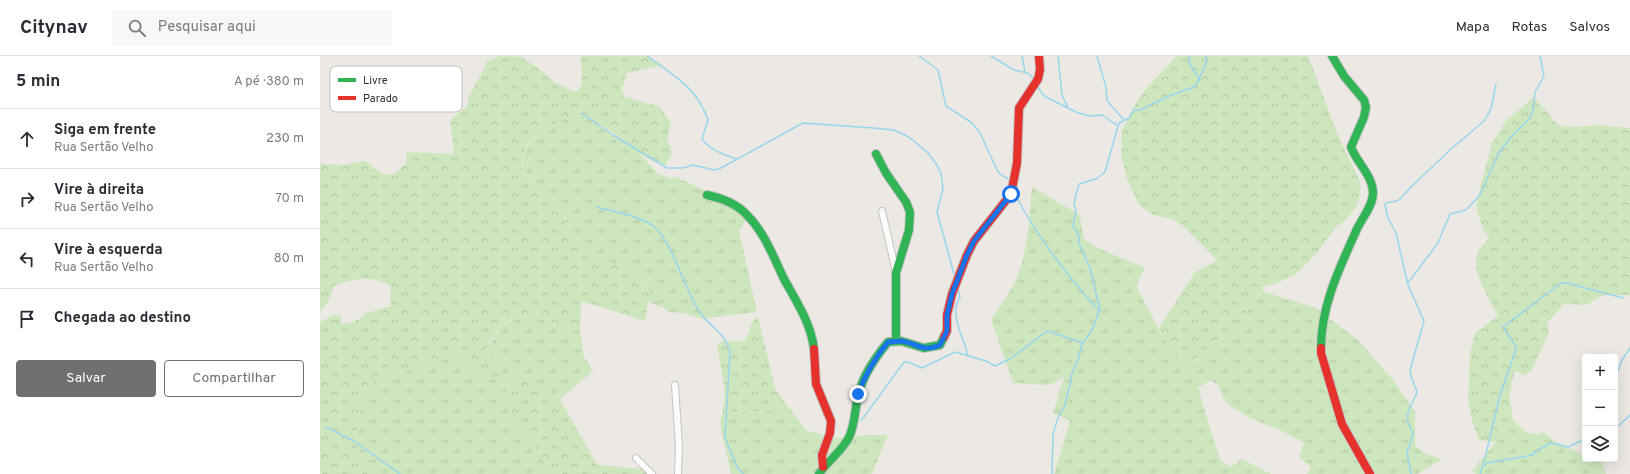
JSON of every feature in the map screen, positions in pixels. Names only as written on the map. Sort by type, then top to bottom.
[{"type":"street","points":[[821,471],[850,437],[858,394],[877,356],[888,342],[902,341],[924,348],[933,348],[940,345],[947,331],[947,315],[952,294],[967,255],[974,241],[1011,194],[1018,163],[1019,108],[1038,79],[1040,70],[1039,56]]},
{"type":"street","points":[[1332,56],[1344,76],[1364,100],[1366,107],[1364,117],[1351,147],[1354,155],[1370,179],[1373,192],[1372,202],[1362,218],[1336,277],[1323,320],[1320,336],[1321,354],[1342,424],[1370,474]]},
{"type":"street","points":[[876,154],[886,173],[908,205],[910,212],[909,230],[896,273]]},
{"type":"street","points":[[707,195],[720,198],[735,205],[751,221],[765,241],[811,334],[815,353],[815,381],[831,420],[831,429],[821,453],[821,471]]},
{"type":"street","points":[[882,211],[896,273],[896,342]]},
{"type":"street","points":[[675,385],[679,447],[678,474]]},
{"type":"street","points":[[636,458],[652,474]]},
{"type":"green space","points":[[499,56],[521,57],[544,72],[554,82],[575,92],[579,90],[582,82],[581,56],[647,56],[663,65],[627,73],[622,88],[624,97],[660,107],[671,123],[667,138],[672,154],[665,166],[643,156],[618,136],[589,117],[585,116],[577,116],[559,121],[541,132],[527,145],[522,159],[522,166],[528,180],[539,191],[552,197],[572,231],[584,246],[599,257],[633,272],[641,280],[662,308],[648,301],[645,321],[581,301],[580,330],[539,319],[517,318],[508,321],[500,327],[484,353],[490,354],[502,367],[502,380],[493,379],[480,373],[455,354],[371,383],[365,387],[355,439],[368,474],[320,474],[320,323],[334,314],[341,316],[341,324],[351,323],[359,319],[364,314],[390,306],[391,286],[377,280],[370,279],[341,283],[334,286],[328,302],[320,312],[320,164],[342,165],[365,161],[383,174],[394,174],[406,163],[407,152],[454,154],[450,120],[460,112],[462,112],[462,110],[467,106],[469,96],[484,69],[486,62]]},
{"type":"green space","points":[[1177,56],[1308,56],[1337,133],[1361,184],[1359,200],[1355,209],[1335,228],[1316,254],[1295,275],[1263,287],[1263,292],[1261,291],[1235,327],[1211,345],[1190,366],[1181,364],[1171,352],[1159,328],[1195,272],[1217,260],[1182,225],[1172,219],[1153,215],[1139,205],[1127,179],[1121,154],[1122,131],[1134,106],[1148,86]]},
{"type":"green space","points":[[1534,97],[1558,125],[1571,127],[1600,125],[1630,128],[1630,295],[1603,295],[1586,305],[1564,304],[1547,323],[1549,333],[1531,371],[1525,375],[1518,372],[1514,373],[1509,398],[1513,419],[1496,442],[1479,440],[1472,420],[1468,401],[1470,353],[1475,333],[1498,316],[1479,278],[1477,270],[1476,262],[1478,253],[1480,248],[1489,238],[1483,229],[1476,208],[1492,143],[1506,121]]},
{"type":"green space","points":[[573,116],[585,116],[626,142],[638,152],[658,174],[670,178],[675,177],[746,208],[747,219],[739,231],[757,312],[700,319],[685,313],[669,312],[656,302],[641,279],[631,271],[600,258],[589,251],[580,242],[552,198],[538,191],[528,179],[523,169],[523,159],[525,150],[531,141],[547,127],[566,118]]},
{"type":"green space","points":[[1032,187],[1080,215],[1084,239],[1106,252],[1145,268],[1139,279],[1137,288],[1171,352],[1181,364],[1191,365],[1197,361],[1201,354],[1209,346],[1221,339],[1234,328],[1262,291],[1316,308],[1359,341],[1393,380],[1415,411],[1415,445],[1425,454],[1443,459],[1417,474],[1307,474],[1311,467],[1299,457],[1304,443],[1280,430],[1250,418],[1232,407],[1224,400],[1219,386],[1211,380],[1198,388],[1221,461],[1231,467],[1242,459],[1271,474],[1054,474],[1070,421],[1053,413],[1064,377],[1049,385],[1013,383],[991,319],[1014,284],[1019,272],[1025,251]]},
{"type":"green space","points":[[758,316],[775,389],[787,405],[779,410],[732,412],[725,400],[717,344],[725,340],[737,342],[745,340],[753,321]]},
{"type":"green space","points":[[535,317],[580,330],[584,357],[593,371],[560,399],[557,394],[514,420],[534,444],[547,467],[553,474],[368,474],[355,439],[365,386],[385,377],[420,367],[455,354],[461,357],[481,375],[484,354],[501,326],[516,318]]},
{"type":"green space","points":[[518,377],[557,394],[597,465],[645,469],[650,474],[553,474],[546,467],[540,453],[526,433],[514,420],[506,394],[510,383]]},
{"type":"green space","points":[[725,400],[732,412],[779,410],[787,405],[805,429],[826,436],[841,438],[864,435],[888,435],[872,474],[731,474],[720,424]]},
{"type":"green space","points":[[1513,419],[1527,432],[1531,434],[1539,434],[1544,432],[1562,445],[1582,454],[1582,462],[1602,462],[1606,474],[1476,474],[1472,471]]},
{"type":"waterway","points":[[647,56],[675,76],[691,90],[708,120],[702,139],[705,143],[717,151],[736,159]]},
{"type":"waterway","points":[[919,56],[938,70],[946,106],[972,123],[980,133],[997,170],[1008,179]]},
{"type":"waterway","points":[[991,56],[1014,70],[1028,73],[1034,79]]},
{"type":"waterway","points":[[1022,56],[1025,72]]},
{"type":"waterway","points":[[1058,56],[1062,95],[1068,108]]},
{"type":"waterway","points":[[1097,56],[1106,87],[1107,101],[1124,120]]},
{"type":"waterway","points":[[1189,56],[1190,64],[1200,80]]},
{"type":"waterway","points":[[1052,474],[1053,434],[1058,418],[1064,407],[1071,376],[1079,357],[1081,346],[1092,330],[1100,309],[1090,268],[1079,243],[1079,237],[1075,228],[1073,227],[1076,210],[1074,204],[1079,184],[1096,179],[1105,172],[1119,123],[1129,118],[1134,110],[1140,110],[1167,97],[1196,86],[1206,63],[1206,56]]},
{"type":"waterway","points":[[1408,283],[1438,243],[1450,214],[1466,210],[1480,195],[1498,154],[1511,137],[1530,118],[1533,110],[1535,92],[1544,76],[1540,56]]},
{"type":"waterway","points":[[1411,474],[1407,453],[1413,434],[1407,418],[1417,392],[1410,370],[1424,321],[1408,285],[1396,233],[1388,218],[1385,205],[1386,203],[1400,199],[1451,149],[1484,121],[1491,109],[1496,84]]},
{"type":"waterway","points":[[1038,87],[1044,96],[1076,112],[1089,116],[1102,115],[1117,125]]},
{"type":"waterway","points":[[581,113],[613,135],[667,168],[683,168],[693,165],[714,170],[719,169],[803,123],[893,130],[903,134],[913,140],[928,153],[941,173],[943,188],[937,212],[954,274]]},
{"type":"waterway","points":[[1016,196],[1034,227],[1054,256],[1099,311]]},
{"type":"waterway","points":[[597,207],[639,219],[652,225],[659,232],[666,241],[672,253],[693,302],[727,344],[730,351],[725,438],[737,467],[743,474]]},
{"type":"waterway","points":[[1480,474],[1500,395],[1516,350],[1516,347],[1503,327],[1561,283],[1567,283],[1623,298]]},
{"type":"waterway","points":[[958,288],[960,298],[957,304],[956,319],[968,356]]},
{"type":"waterway","points":[[861,421],[904,362],[908,362],[922,368],[955,352],[986,361],[995,366],[1010,359],[1047,331],[1083,343]]},
{"type":"waterway","points":[[1618,371],[1622,360],[1630,348]]},
{"type":"waterway","points":[[1618,426],[1630,415]]},
{"type":"waterway","points":[[326,427],[354,441],[400,474]]},
{"type":"waterway","points":[[1485,465],[1487,463],[1533,455],[1536,451],[1551,443],[1568,447],[1582,440]]},
{"type":"traffic: fast","points":[[1321,348],[1324,317],[1328,301],[1344,258],[1373,198],[1372,187],[1368,175],[1351,147],[1364,117],[1366,107],[1364,100],[1344,76],[1332,56]]},
{"type":"traffic: fast","points":[[876,154],[886,173],[906,202],[910,212],[909,230],[896,273],[896,341]]},
{"type":"traffic: fast","points":[[707,195],[723,199],[737,206],[758,228],[768,244],[784,279],[802,312],[810,330],[814,349]]},
{"type":"traffic: fast","points":[[819,474],[840,450],[850,435],[860,388],[866,374],[888,342],[901,341],[924,348],[940,345],[944,337]]},
{"type":"traffic: jam","points":[[944,337],[947,331],[947,315],[952,294],[967,255],[974,241],[1011,194],[1017,163],[1019,108],[1038,79],[1040,70],[1039,56]]},
{"type":"traffic: jam","points":[[1321,348],[1321,353],[1342,424],[1370,474]]},
{"type":"traffic: jam","points":[[814,349],[816,384],[831,421],[830,433],[822,455],[823,467]]},
{"type":"route","points":[[858,394],[864,377],[888,342],[902,341],[924,348],[933,348],[940,345],[947,331],[947,315],[952,294],[967,255],[974,241],[1011,194]]}]
